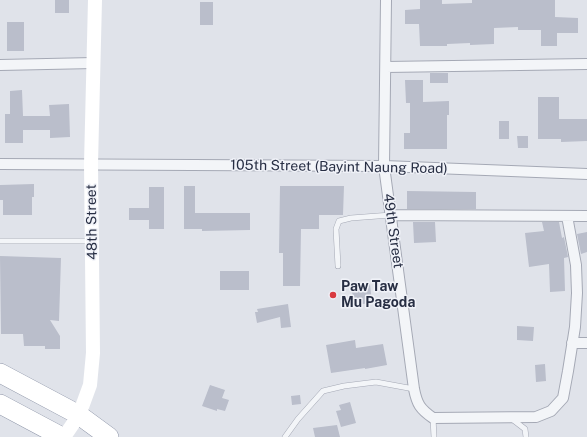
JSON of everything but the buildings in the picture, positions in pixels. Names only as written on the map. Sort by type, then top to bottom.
[{"type":"highway","points":[[0,373],[79,415],[109,437]]},
{"type":"highway","points":[[0,404],[63,437]]},
{"type":"main road","name":"48th Street","points":[[63,437],[79,415],[90,385],[93,353],[91,164],[95,0]]},
{"type":"street","name":"49th Street","points":[[386,0],[384,166],[416,400],[422,410],[433,418]]},
{"type":"street","points":[[0,65],[94,63]]},
{"type":"street","points":[[386,67],[587,64]]},
{"type":"street","name":"105th Street (Bayint Naung Road)","points":[[0,164],[384,166],[587,174]]},
{"type":"street","points":[[391,215],[587,216]]},
{"type":"street","points":[[433,418],[536,417],[551,411],[563,398],[575,327],[577,293],[576,265],[567,216]]},
{"type":"street","points":[[572,343],[587,343]]},
{"type":"lane","points":[[338,266],[336,229],[339,221],[351,218],[391,215]]},
{"type":"lane","points":[[0,241],[92,242]]},
{"type":"lane","points":[[285,437],[323,391],[344,386],[376,382],[414,389]]},
{"type":"lane","points":[[510,417],[525,429],[526,437]]},
{"type":"lane","points":[[433,418],[434,437]]},
{"type":"place","name":"Paw Taw Mu Pagoda","points":[[333,295]]}]
